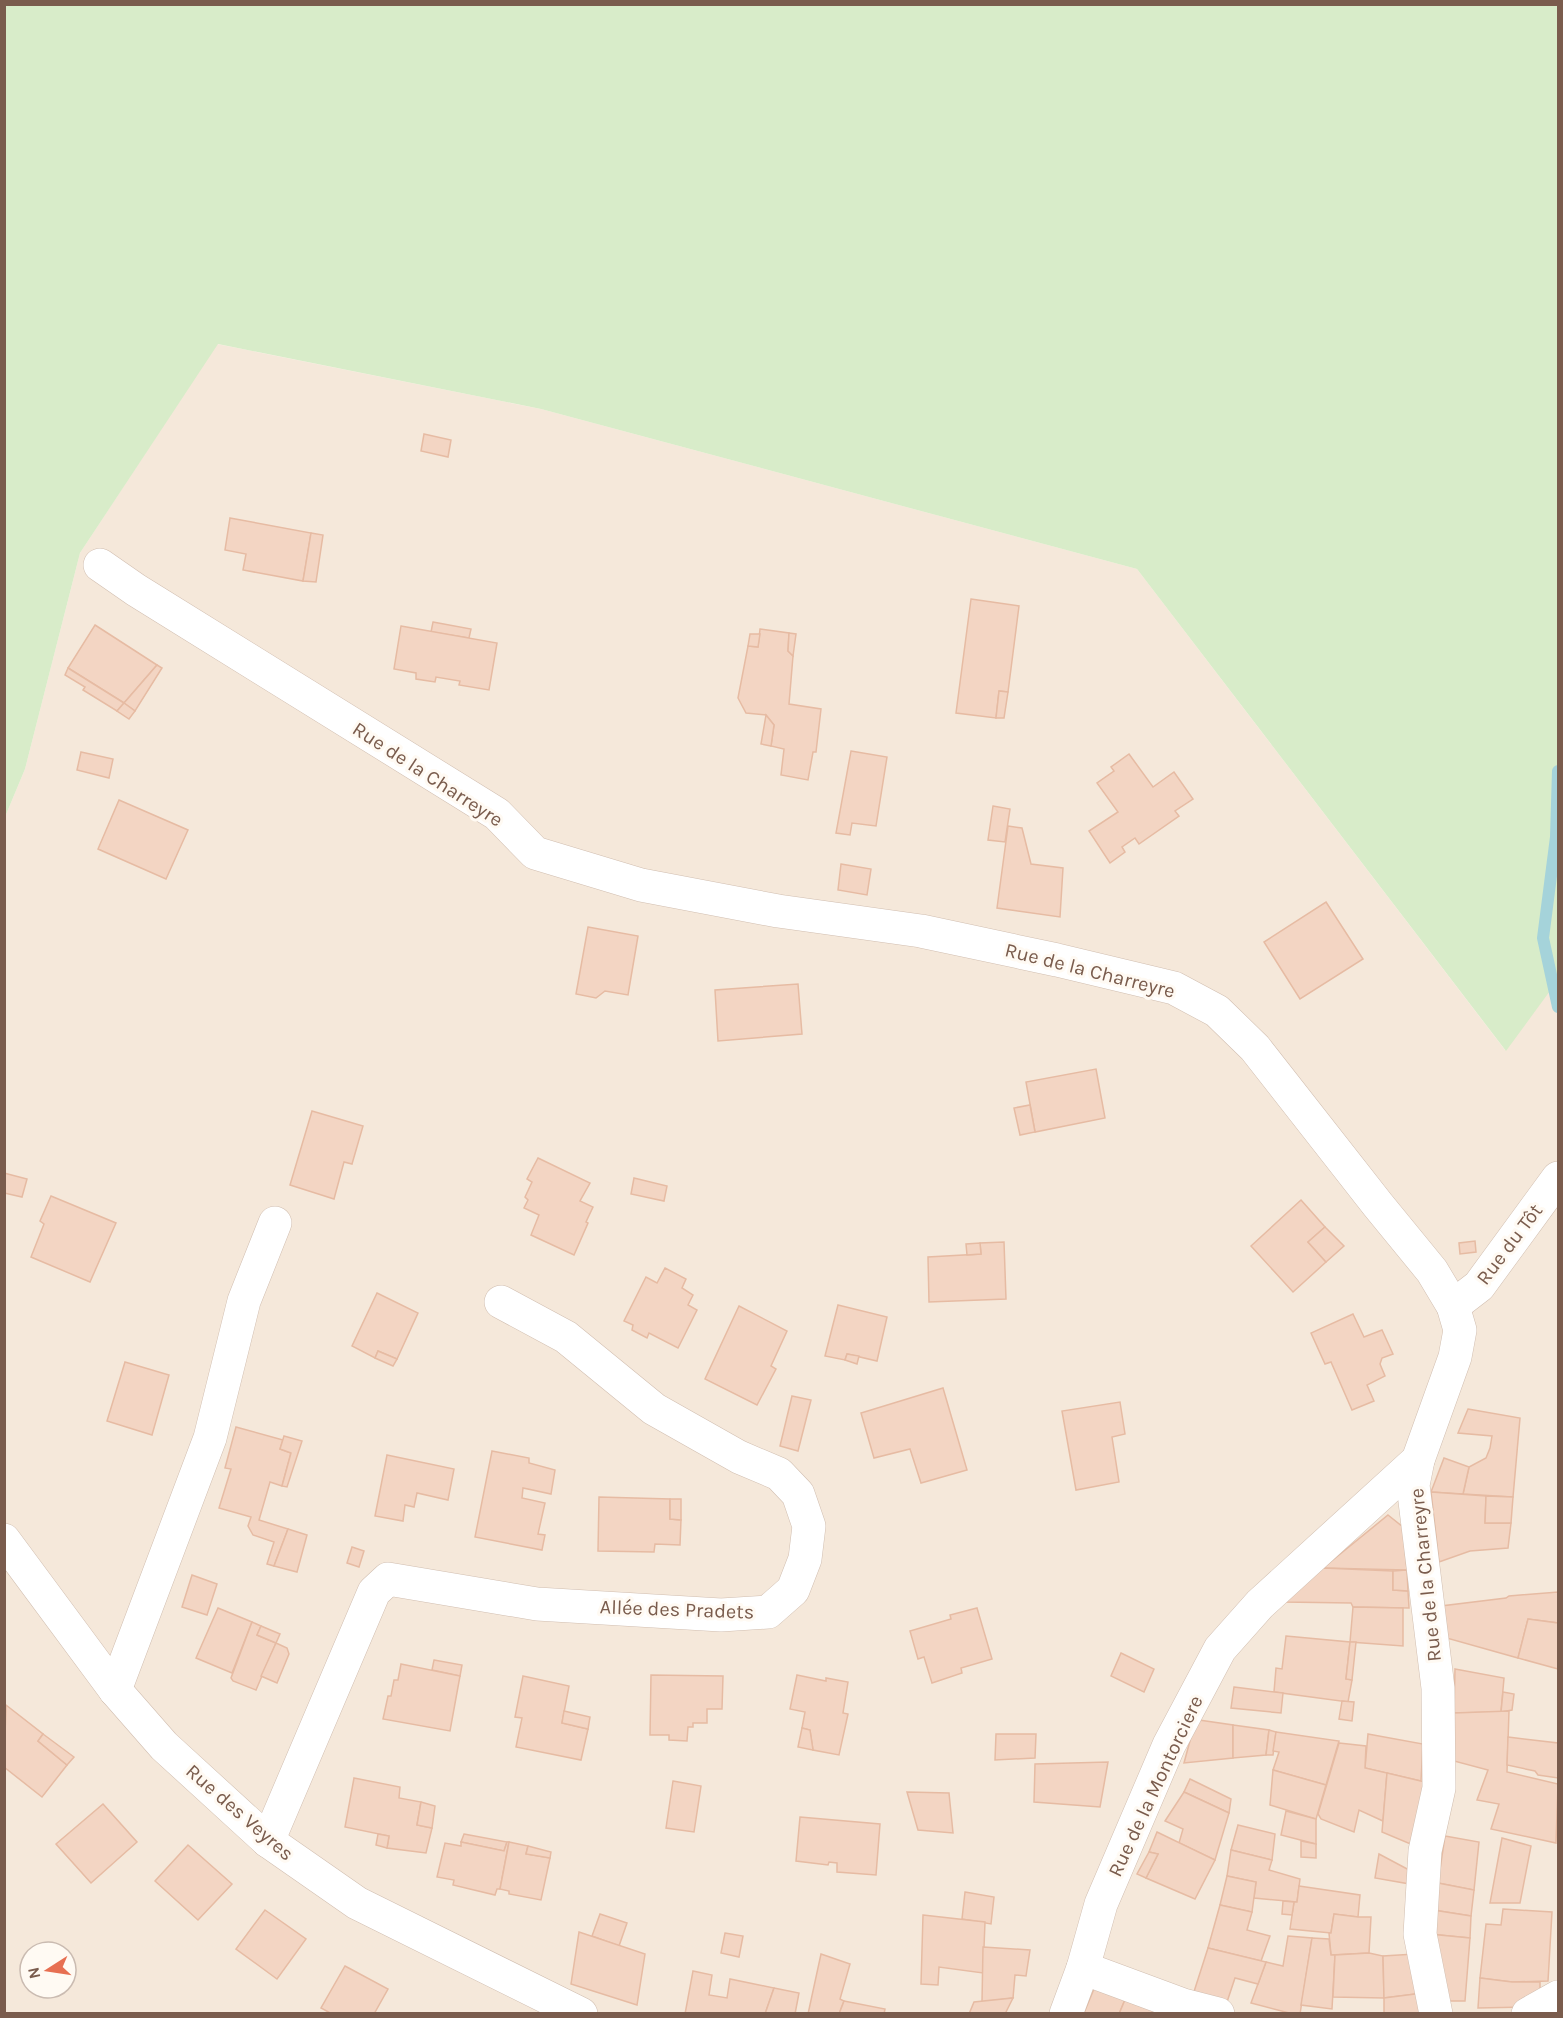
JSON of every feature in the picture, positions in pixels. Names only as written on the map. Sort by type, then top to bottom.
[{"type":"street","name":"Rue de la Charreyre","points":[[100,565],[136,590],[497,814],[535,853],[641,885],[778,911],[921,931],[1174,987],[1217,1011],[1255,1048],[1432,1271],[1454,1306],[1461,1330],[1455,1357],[1418,1460],[1413,1485],[1438,1688],[1439,1788],[1425,1851],[1420,1934],[1436,2013]]},
{"type":"street","name":"Rue du Tôt","points":[[1454,1306],[1479,1286],[1558,1178]]},
{"type":"street","points":[[115,1690],[210,1438],[244,1301],[274,1223]]},
{"type":"street","name":"Allée des Pradets","points":[[268,1841],[374,1592],[388,1579],[537,1604],[721,1615],[768,1612],[793,1590],[805,1559],[809,1526],[798,1494],[779,1474],[739,1457],[654,1408],[566,1336],[501,1302]]},
{"type":"street","name":"Rue de la Montorciere","points":[[1066,2013],[1083,1968],[1101,1904],[1169,1745],[1220,1649],[1260,1604],[1418,1460]]},
{"type":"street","name":"Rue des Veyres","points":[[4,1540],[115,1690],[164,1746],[268,1841],[357,1903],[581,2013]]},
{"type":"street","points":[[1083,1968],[1183,2005],[1218,2013]]},
{"type":"street","points":[[1528,2013],[1558,1997]]},
{"type":"shaded area","points":[[217,344],[541,409],[1137,569],[1505,1050],[1558,977],[1558,2013],[5,2014],[5,817],[25,769],[80,553]]},
{"type":"green space","points":[[5,4],[1558,5],[1558,980],[1506,1051],[1137,569],[541,409],[218,344],[80,553],[25,769],[5,817]]},
{"type":"building","points":[[424,434],[451,440],[448,457],[421,451]]},
{"type":"building","points":[[230,518],[311,533],[303,581],[243,570],[246,554],[225,550]]},
{"type":"building","points":[[311,533],[323,535],[316,582],[303,581]]},
{"type":"building","points":[[971,599],[1019,606],[1008,692],[999,691],[996,718],[956,713]]},
{"type":"building","points":[[433,622],[471,629],[469,638],[431,632]]},
{"type":"building","points":[[95,625],[157,665],[124,703],[68,668]]},
{"type":"building","points":[[401,626],[497,643],[489,690],[459,685],[460,681],[436,677],[435,682],[416,679],[416,673],[394,669]]},
{"type":"building","points":[[760,629],[789,633],[788,651],[793,656],[789,704],[821,709],[816,752],[813,752],[808,780],[781,775],[784,749],[771,746],[774,725],[766,715],[746,713],[738,698],[748,646],[758,647]]},
{"type":"building","points":[[789,633],[796,634],[793,656],[788,651]]},
{"type":"building","points":[[750,634],[760,634],[758,647],[748,646]]},
{"type":"building","points":[[157,665],[162,668],[135,711],[124,703]]},
{"type":"building","points":[[68,668],[124,703],[117,711],[83,690],[85,687],[65,675]]},
{"type":"building","points":[[999,691],[1008,692],[1004,718],[996,718]]},
{"type":"building","points":[[124,703],[135,711],[129,719],[117,711]]},
{"type":"building","points":[[766,715],[774,725],[771,746],[761,744]]},
{"type":"building","points":[[851,751],[887,757],[876,826],[852,823],[850,835],[836,833]]},
{"type":"building","points":[[81,752],[113,759],[109,778],[77,770]]},
{"type":"building","points":[[1129,754],[1153,787],[1174,772],[1193,799],[1175,811],[1179,816],[1139,844],[1135,838],[1122,847],[1125,852],[1110,863],[1089,831],[1118,812],[1097,783],[1114,771],[1111,767]]},
{"type":"building","points":[[119,800],[188,830],[166,879],[98,849]]},
{"type":"building","points":[[993,806],[1010,809],[1005,842],[988,840]]},
{"type":"building","points":[[1008,826],[1022,828],[1031,864],[1063,868],[1060,917],[997,908]]},
{"type":"building","points":[[841,864],[871,869],[867,895],[838,890]]},
{"type":"building","points":[[1326,902],[1363,959],[1300,999],[1264,942]]},
{"type":"building","points":[[588,927],[638,936],[628,995],[605,991],[596,998],[576,994]]},
{"type":"building","points":[[798,984],[802,1034],[718,1041],[715,990]]},
{"type":"building","points":[[1096,1069],[1105,1118],[1035,1132],[1026,1082]]},
{"type":"building","points":[[1030,1105],[1035,1132],[1020,1135],[1014,1108]]},
{"type":"building","points":[[312,1111],[363,1126],[352,1164],[344,1162],[334,1199],[290,1185]]},
{"type":"building","points":[[538,1158],[590,1183],[580,1201],[593,1207],[574,1255],[531,1235],[539,1215],[524,1208],[528,1200],[525,1197],[532,1182],[527,1179]]},
{"type":"building","points":[[4,1173],[27,1179],[22,1197],[4,1193]]},
{"type":"building","points":[[634,1178],[667,1186],[664,1201],[631,1194]]},
{"type":"building","points":[[51,1196],[116,1223],[90,1282],[31,1257],[44,1224],[40,1221]]},
{"type":"building","points":[[1301,1200],[1325,1227],[1308,1242],[1326,1262],[1293,1292],[1251,1246]]},
{"type":"building","points":[[1325,1227],[1344,1246],[1326,1262],[1308,1242]]},
{"type":"building","points":[[1475,1241],[1476,1252],[1460,1254],[1459,1243]]},
{"type":"building","points":[[1004,1242],[1006,1299],[929,1302],[928,1257],[981,1254],[980,1243]]},
{"type":"building","points":[[980,1243],[981,1254],[967,1255],[966,1244]]},
{"type":"building","points":[[665,1268],[686,1279],[682,1288],[693,1295],[688,1305],[697,1310],[678,1348],[649,1333],[647,1338],[632,1330],[633,1325],[624,1321],[646,1277],[657,1283]]},
{"type":"building","points":[[377,1293],[418,1313],[397,1359],[378,1351],[375,1358],[352,1346]]},
{"type":"building","points":[[838,1305],[887,1317],[877,1361],[847,1354],[845,1360],[825,1356]]},
{"type":"building","points":[[739,1306],[787,1331],[771,1366],[776,1369],[757,1405],[705,1379]]},
{"type":"building","points":[[1353,1314],[1364,1337],[1382,1330],[1393,1354],[1382,1358],[1380,1364],[1385,1376],[1367,1385],[1374,1401],[1352,1410],[1331,1362],[1325,1364],[1311,1333]]},
{"type":"building","points":[[378,1351],[397,1359],[393,1366],[375,1358]]},
{"type":"building","points":[[847,1354],[859,1356],[857,1364],[845,1360]]},
{"type":"building","points":[[125,1362],[169,1375],[152,1435],[107,1421]]},
{"type":"building","points":[[943,1388],[967,1470],[921,1483],[910,1449],[874,1458],[861,1413]]},
{"type":"building","points":[[792,1396],[811,1400],[798,1451],[780,1446]]},
{"type":"building","points":[[1120,1402],[1125,1434],[1112,1437],[1119,1482],[1076,1490],[1062,1411]]},
{"type":"building","points":[[1468,1409],[1520,1418],[1513,1497],[1463,1494],[1469,1467],[1486,1458],[1492,1436],[1458,1433]]},
{"type":"building","points":[[236,1427],[283,1440],[280,1449],[291,1453],[282,1486],[270,1482],[259,1520],[288,1529],[274,1566],[267,1564],[274,1542],[253,1535],[248,1526],[251,1517],[219,1508],[231,1469],[225,1468]]},
{"type":"building","points":[[284,1436],[302,1441],[287,1487],[282,1486],[291,1453],[280,1449]]},
{"type":"building","points":[[492,1451],[529,1458],[529,1463],[555,1470],[551,1494],[523,1488],[522,1498],[545,1503],[538,1534],[545,1535],[542,1550],[475,1537]]},
{"type":"building","points":[[387,1455],[454,1469],[448,1500],[417,1493],[414,1507],[405,1505],[403,1521],[375,1516]]},
{"type":"building","points":[[1444,1458],[1469,1467],[1463,1494],[1431,1492]]},
{"type":"building","points":[[1431,1492],[1486,1496],[1485,1523],[1511,1523],[1508,1548],[1470,1551],[1439,1562]]},
{"type":"building","points":[[1486,1496],[1513,1497],[1511,1523],[1485,1523]]},
{"type":"building","points":[[599,1497],[670,1499],[670,1519],[681,1520],[680,1545],[655,1544],[654,1552],[598,1551]]},
{"type":"building","points":[[670,1499],[681,1499],[681,1520],[670,1519]]},
{"type":"building","points":[[1388,1515],[1403,1527],[1407,1570],[1323,1568]]},
{"type":"building","points":[[288,1529],[307,1535],[297,1572],[274,1566]]},
{"type":"building","points":[[352,1547],[364,1551],[359,1567],[347,1563]]},
{"type":"building","points":[[1323,1568],[1393,1571],[1393,1590],[1408,1591],[1409,1608],[1353,1607],[1351,1603],[1284,1602]]},
{"type":"building","points":[[1407,1570],[1408,1591],[1393,1590],[1393,1571]]},
{"type":"building","points":[[192,1575],[217,1584],[207,1615],[182,1607]]},
{"type":"building","points":[[1558,1592],[1558,1623],[1528,1619],[1518,1658],[1443,1637],[1441,1606],[1509,1596]]},
{"type":"building","points":[[1353,1607],[1403,1608],[1403,1646],[1350,1642]]},
{"type":"building","points":[[218,1608],[252,1622],[232,1673],[196,1658]]},
{"type":"building","points":[[977,1608],[992,1659],[961,1668],[962,1673],[932,1683],[924,1657],[918,1659],[910,1631],[951,1619],[950,1615]]},
{"type":"building","points":[[1528,1619],[1558,1623],[1558,1669],[1518,1658]]},
{"type":"building","points":[[252,1622],[261,1626],[257,1635],[276,1643],[256,1690],[233,1681],[231,1678]]},
{"type":"building","points":[[261,1626],[280,1634],[276,1643],[257,1635]]},
{"type":"building","points":[[1286,1636],[1350,1642],[1346,1679],[1352,1680],[1348,1702],[1274,1692],[1276,1668],[1282,1669]]},
{"type":"building","points":[[1350,1642],[1356,1642],[1352,1680],[1346,1679]]},
{"type":"building","points":[[276,1643],[287,1648],[289,1654],[277,1683],[261,1676]]},
{"type":"building","points":[[1121,1653],[1154,1669],[1144,1692],[1111,1676]]},
{"type":"building","points":[[434,1660],[462,1665],[460,1676],[432,1670]]},
{"type":"building","points":[[401,1664],[460,1676],[450,1731],[383,1719],[388,1696],[391,1696],[394,1680],[398,1680]]},
{"type":"building","points":[[1455,1669],[1504,1678],[1501,1712],[1454,1713]]},
{"type":"building","points":[[651,1675],[723,1676],[722,1709],[707,1709],[707,1723],[693,1723],[693,1727],[688,1727],[687,1741],[669,1740],[669,1735],[650,1735]]},
{"type":"building","points":[[797,1675],[826,1681],[826,1678],[848,1682],[843,1713],[848,1714],[839,1755],[813,1750],[810,1730],[802,1728],[805,1712],[790,1709]]},
{"type":"building","points":[[523,1676],[569,1686],[562,1723],[588,1729],[581,1760],[516,1747],[522,1718],[515,1717]]},
{"type":"building","points":[[1234,1687],[1283,1693],[1281,1713],[1231,1708]]},
{"type":"building","points":[[1503,1692],[1514,1694],[1512,1710],[1501,1712]]},
{"type":"building","points":[[1342,1701],[1354,1702],[1352,1721],[1339,1719]]},
{"type":"building","points":[[6,1705],[43,1734],[38,1741],[67,1765],[42,1797],[4,1767]]},
{"type":"building","points":[[564,1711],[590,1717],[588,1729],[562,1723]]},
{"type":"building","points":[[1509,1711],[1507,1772],[1558,1784],[1556,1843],[1491,1829],[1499,1804],[1477,1800],[1488,1770],[1454,1761],[1454,1713]]},
{"type":"building","points":[[1199,1720],[1233,1725],[1233,1758],[1184,1763],[1191,1737]]},
{"type":"building","points":[[1233,1725],[1269,1730],[1266,1755],[1233,1758]]},
{"type":"building","points":[[802,1728],[810,1730],[813,1750],[798,1747]]},
{"type":"building","points":[[1269,1730],[1276,1732],[1273,1755],[1266,1755]]},
{"type":"building","points":[[1276,1732],[1339,1741],[1326,1785],[1273,1770],[1279,1752],[1273,1751]]},
{"type":"building","points":[[43,1734],[74,1757],[67,1765],[38,1741]]},
{"type":"building","points":[[996,1734],[1036,1734],[1035,1758],[995,1760]]},
{"type":"building","points":[[1368,1734],[1423,1744],[1421,1781],[1365,1768]]},
{"type":"building","points":[[1508,1737],[1558,1743],[1558,1778],[1538,1775],[1535,1771],[1507,1765]]},
{"type":"building","points":[[1339,1743],[1366,1746],[1365,1768],[1387,1773],[1383,1821],[1359,1810],[1354,1832],[1321,1819],[1318,1814]]},
{"type":"building","points":[[1108,1762],[1100,1807],[1034,1802],[1035,1764]]},
{"type":"building","points":[[1273,1770],[1326,1785],[1316,1819],[1270,1805]]},
{"type":"building","points":[[1387,1773],[1429,1783],[1420,1848],[1382,1832]]},
{"type":"building","points":[[354,1778],[400,1787],[399,1798],[421,1802],[417,1825],[432,1828],[426,1853],[387,1848],[389,1836],[345,1827]]},
{"type":"building","points":[[1190,1779],[1231,1799],[1229,1813],[1184,1792]]},
{"type":"building","points":[[673,1781],[701,1786],[694,1832],[666,1828]]},
{"type":"building","points":[[907,1792],[949,1793],[953,1833],[918,1830]]},
{"type":"building","points":[[1184,1792],[1229,1813],[1215,1860],[1179,1843],[1183,1829],[1165,1821]]},
{"type":"building","points":[[421,1802],[435,1806],[432,1828],[417,1825]]},
{"type":"building","points":[[103,1804],[137,1842],[91,1883],[56,1844]]},
{"type":"building","points":[[1286,1811],[1316,1819],[1316,1844],[1281,1835]]},
{"type":"building","points":[[800,1817],[880,1824],[876,1875],[837,1872],[837,1863],[829,1862],[828,1865],[796,1861]]},
{"type":"building","points":[[1238,1825],[1275,1834],[1272,1860],[1231,1850]]},
{"type":"building","points":[[1157,1832],[1215,1860],[1195,1899],[1146,1878],[1158,1854],[1149,1852]]},
{"type":"building","points":[[378,1834],[389,1836],[387,1848],[376,1845]]},
{"type":"building","points":[[464,1834],[507,1842],[504,1851],[461,1842]]},
{"type":"building","points":[[1445,1836],[1479,1842],[1474,1890],[1438,1883]]},
{"type":"building","points":[[1502,1838],[1531,1846],[1520,1903],[1490,1903]]},
{"type":"building","points":[[1301,1841],[1316,1844],[1316,1858],[1301,1857]]},
{"type":"building","points":[[461,1842],[504,1851],[509,1842],[500,1889],[497,1889],[495,1895],[453,1885],[454,1880],[437,1877],[445,1843],[461,1846]]},
{"type":"building","points":[[509,1842],[528,1846],[526,1854],[550,1858],[541,1900],[509,1894],[509,1891],[500,1889]]},
{"type":"building","points":[[188,1845],[232,1884],[198,1920],[155,1881]]},
{"type":"building","points":[[528,1846],[551,1852],[550,1858],[526,1854]]},
{"type":"building","points":[[1231,1850],[1272,1860],[1269,1870],[1300,1879],[1297,1902],[1254,1898],[1256,1882],[1227,1876]]},
{"type":"building","points":[[1149,1852],[1158,1854],[1146,1878],[1137,1874]]},
{"type":"building","points":[[1379,1854],[1411,1871],[1410,1884],[1375,1878]]},
{"type":"building","points":[[1227,1876],[1256,1882],[1252,1912],[1220,1905]]},
{"type":"building","points":[[1438,1883],[1474,1890],[1471,1916],[1433,1910]]},
{"type":"building","points":[[1299,1886],[1360,1895],[1358,1917],[1334,1914],[1331,1933],[1290,1929]]},
{"type":"building","points":[[965,1892],[994,1897],[991,1924],[962,1919]]},
{"type":"building","points":[[1283,1901],[1294,1902],[1292,1915],[1282,1914]]},
{"type":"building","points":[[1220,1905],[1252,1912],[1247,1930],[1270,1936],[1261,1961],[1208,1948]]},
{"type":"building","points":[[1503,1909],[1552,1912],[1548,1981],[1512,1982],[1480,1978],[1486,1924],[1501,1925]]},
{"type":"building","points":[[265,1910],[306,1939],[277,1979],[236,1949]]},
{"type":"building","points":[[1433,1910],[1471,1916],[1470,1938],[1429,1934]]},
{"type":"building","points":[[600,1914],[627,1923],[619,1946],[592,1936]]},
{"type":"building","points":[[1334,1914],[1371,1917],[1369,1953],[1331,1955],[1329,1933],[1331,1933]]},
{"type":"building","points":[[923,1915],[985,1922],[983,1973],[939,1967],[938,1985],[921,1984]]},
{"type":"building","points":[[579,1932],[645,1954],[637,2005],[571,1984]]},
{"type":"building","points":[[725,1933],[743,1936],[739,1957],[721,1953]]},
{"type":"building","points":[[1429,1934],[1470,1938],[1465,2001],[1449,2001]]},
{"type":"building","points":[[1288,1936],[1312,1938],[1300,2014],[1251,2003],[1266,1962],[1283,1966]]},
{"type":"building","points":[[1312,1938],[1329,1939],[1331,1955],[1335,1955],[1332,2009],[1301,2005]]},
{"type":"building","points":[[983,1947],[1030,1950],[1026,1976],[1015,1975],[1013,1998],[982,2002]]},
{"type":"building","points":[[1208,1948],[1266,1962],[1258,1984],[1235,1978],[1227,2002],[1191,2001]]},
{"type":"building","points":[[1369,1953],[1383,1956],[1384,1998],[1333,1997],[1335,1955]]},
{"type":"building","points":[[821,1954],[850,1964],[840,1999],[844,2001],[839,2014],[808,2014]]},
{"type":"building","points":[[1415,1954],[1423,1993],[1384,1998],[1383,1956]]},
{"type":"building","points":[[345,1966],[388,1989],[374,2014],[332,2014],[321,2008]]},
{"type":"building","points":[[693,1971],[712,1975],[709,1995],[727,1998],[730,1979],[774,1988],[765,2014],[685,2014]]},
{"type":"building","points":[[1480,1978],[1512,1982],[1540,1982],[1540,2001],[1526,2007],[1478,2008]]},
{"type":"building","points":[[1096,1984],[1127,1995],[1119,2014],[1084,2013]]},
{"type":"building","points":[[774,1988],[799,1993],[795,2014],[765,2014]]},
{"type":"building","points":[[1423,1993],[1423,2014],[1384,2014],[1384,1998]]},
{"type":"building","points":[[1127,1995],[1156,2005],[1152,2014],[1119,2014]]},
{"type":"building","points":[[1013,1998],[1005,2014],[969,2014],[974,2002]]},
{"type":"building","points":[[844,2001],[885,2009],[884,2014],[839,2014]]},
{"type":"waterway","points":[[1558,771],[1556,837],[1543,938],[1558,1007]]}]
